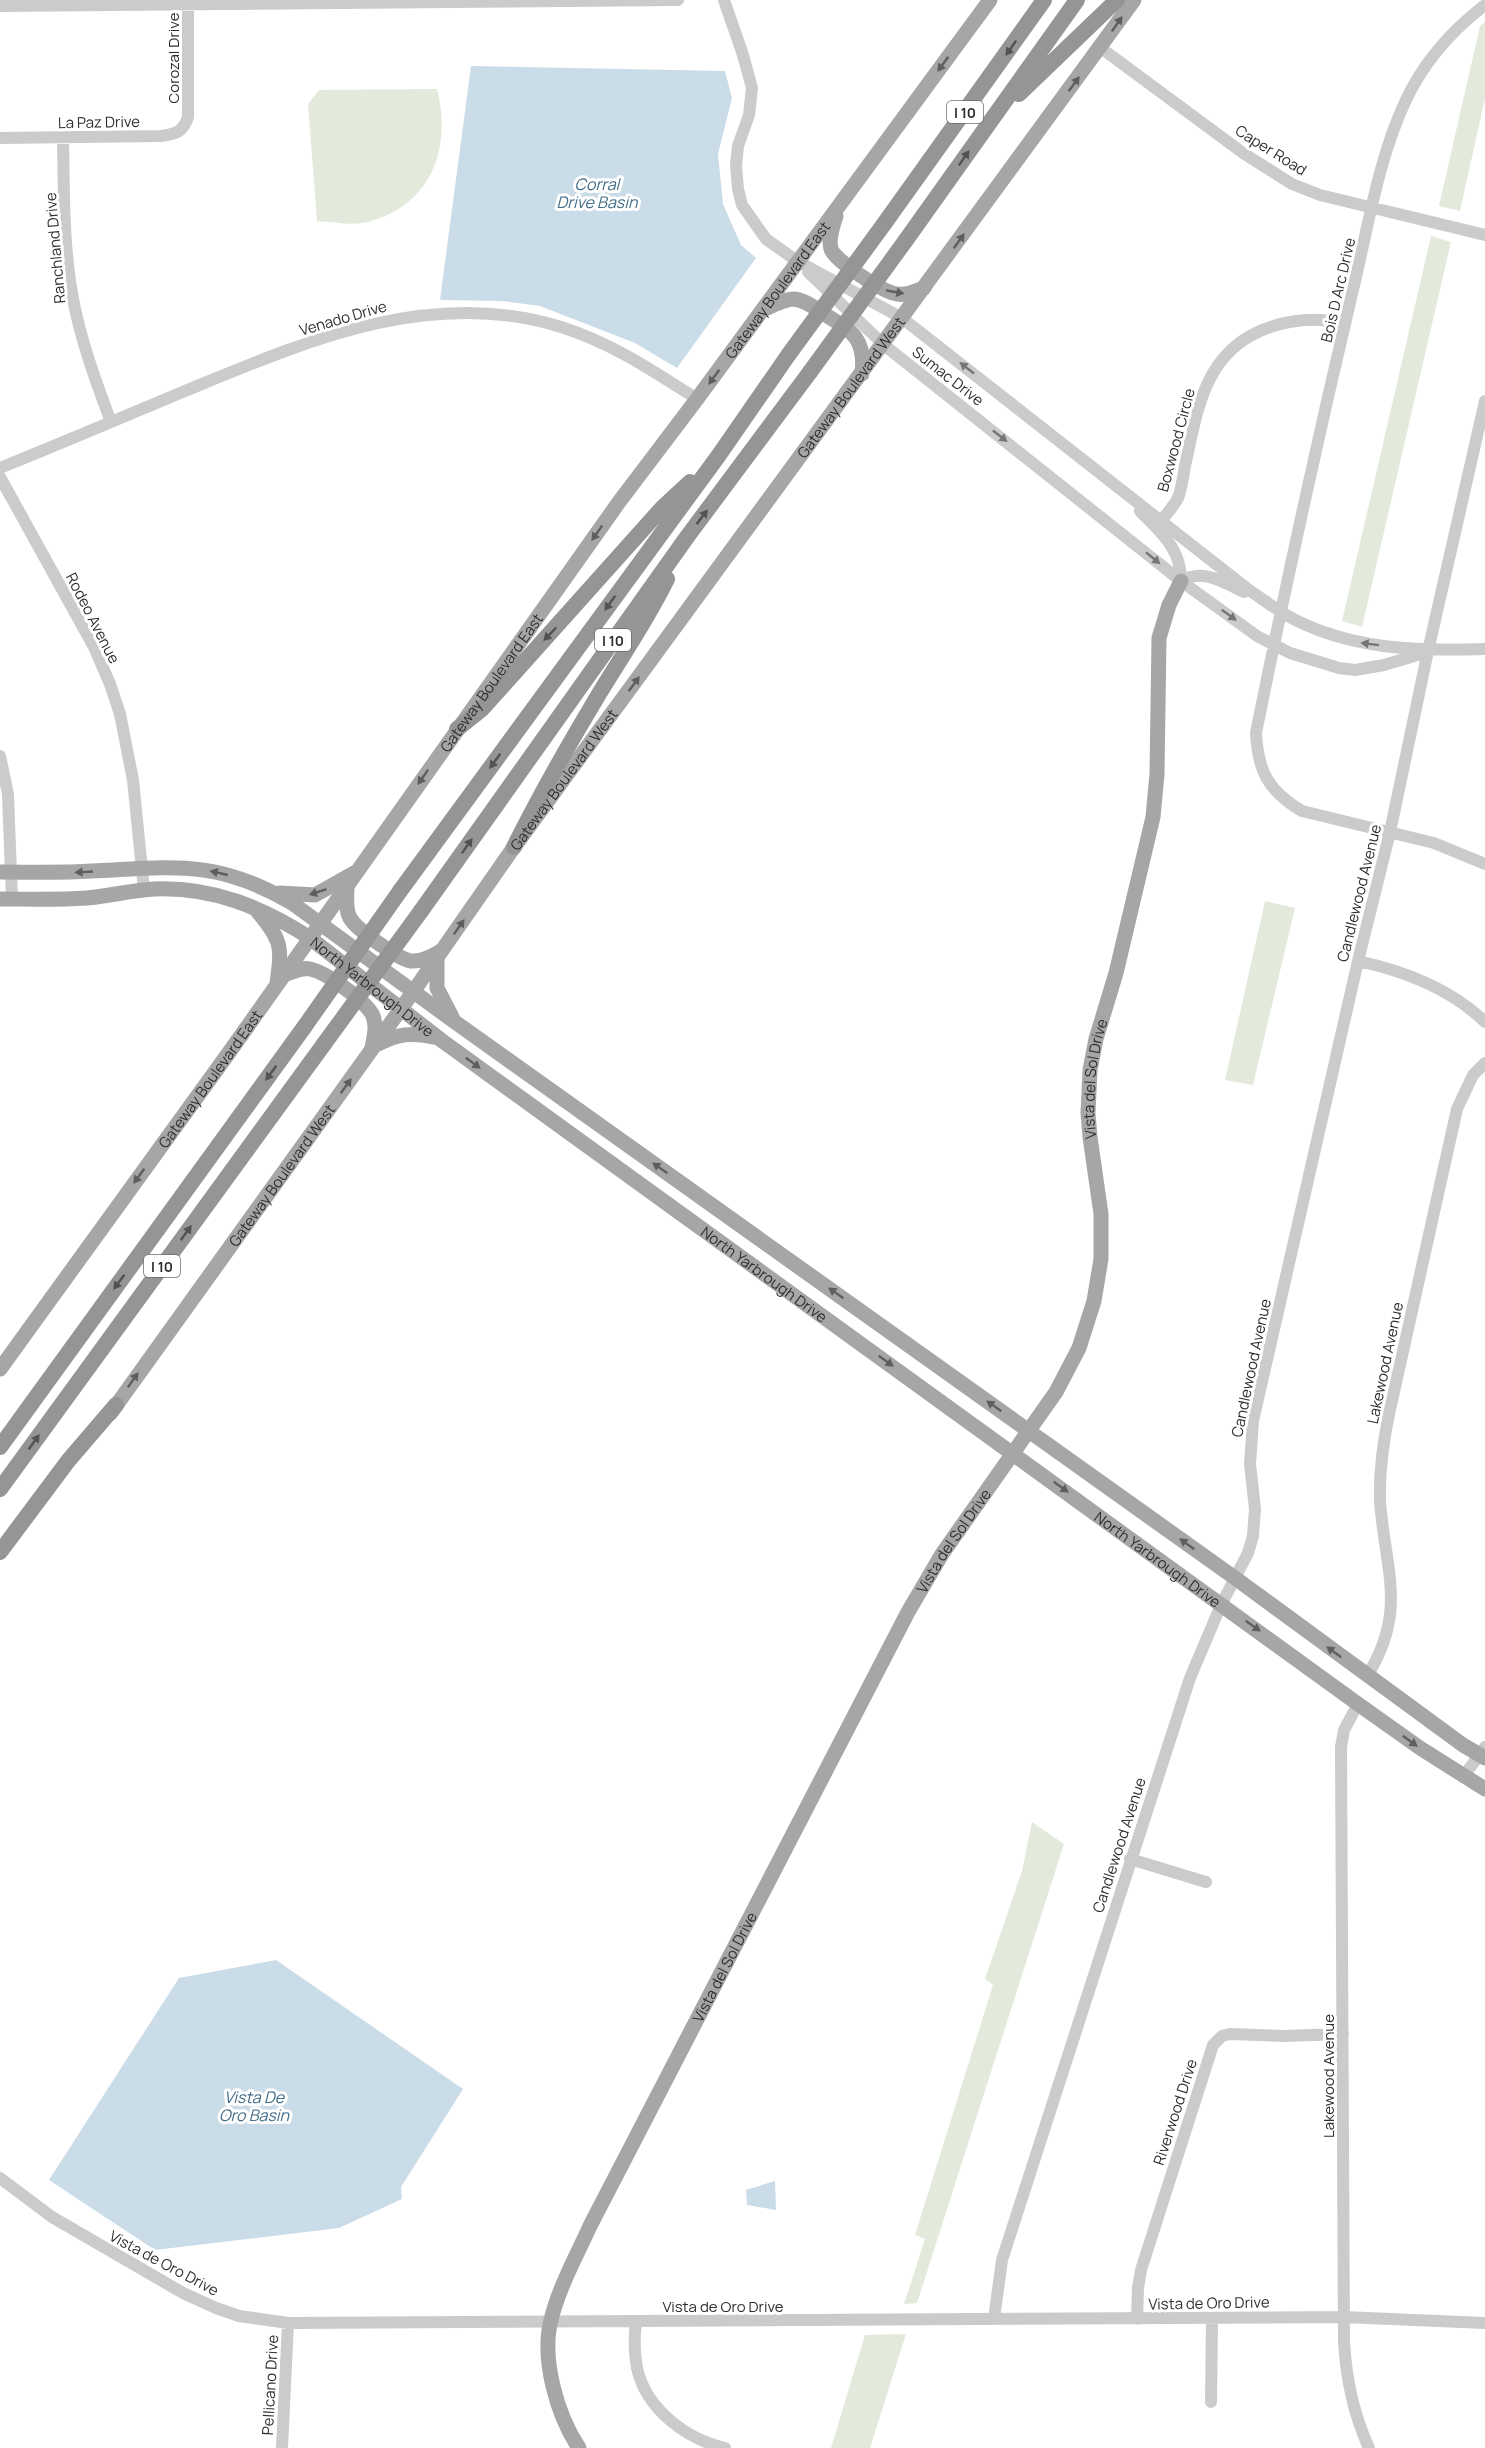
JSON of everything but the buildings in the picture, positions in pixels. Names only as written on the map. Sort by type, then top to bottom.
[{"type":"highway","name":"I 10","points":[[0,1447],[400,891],[719,454],[1044,0]]},
{"type":"highway","name":"I 10","points":[[0,1489],[421,911],[687,537],[906,240],[1077,0]]},
{"type":"highway","points":[[984,128],[1117,0]]},
{"type":"highway","points":[[457,729],[482,709],[663,507],[719,454]]},
{"type":"highway","points":[[514,847],[559,764],[650,614],[687,537]]},
{"type":"highway","points":[[0,1552],[68,1461],[116,1405]]},
{"type":"main road","name":"Gateway Boulevard East","points":[[0,1369],[281,979],[619,502],[990,0]]},
{"type":"main road","name":"Gateway Boulevard West","points":[[0,1563],[401,1009],[514,847],[884,345],[1134,0]]},
{"type":"main road","points":[[838,207],[831,235],[831,250],[839,260],[884,290],[897,294],[909,294],[924,288]]},
{"type":"main road","points":[[763,310],[795,299],[806,303],[850,330],[861,344],[864,358],[862,374]]},
{"type":"main road","name":"Vista del Sol Drive","points":[[579,2448],[564,2421],[553,2387],[549,2350],[550,2322],[562,2285],[590,2226],[908,1612],[942,1554],[1056,1392],[1079,1348],[1095,1301],[1099,1278],[1101,1214],[1088,1113],[1090,1070],[1153,817],[1157,774],[1159,638],[1169,605],[1181,581]]},
{"type":"main road","name":"North Yarbrough Drive","points":[[6,872],[63,873],[168,866],[237,877],[274,892],[1235,1578],[1367,1676],[1483,1753]]},
{"type":"main road","points":[[274,892],[298,896],[315,895],[357,871]]},
{"type":"main road","points":[[347,885],[349,916],[355,926],[402,958],[411,961],[423,960],[440,954],[437,988],[455,1022]]},
{"type":"main road","name":"North Yarbrough Drive","points":[[6,899],[86,898],[144,890],[178,889],[206,892],[252,905],[288,924],[310,938],[441,1040],[1221,1605],[1358,1704],[1463,1777],[1485,1789]]},
{"type":"main road","points":[[252,905],[274,930],[279,942],[281,979],[302,968],[324,973],[368,1007],[374,1017],[373,1048]]},
{"type":"main road","points":[[373,1048],[394,1036],[408,1033],[441,1040]]},
{"type":"main road","points":[[680,1212],[693,1192]]},
{"type":"street","points":[[0,6],[66,3],[678,0]]},
{"type":"street","points":[[724,0],[744,55],[752,88],[749,115],[738,146],[736,165],[742,206],[766,239],[797,261]]},
{"type":"street","name":"Corozal Drive","points":[[188,3],[188,117]]},
{"type":"street","name":"Bois D Arc Drive","points":[[1485,5],[1450,35],[1419,75],[1395,125],[1346,323],[1256,733],[1257,754],[1263,774],[1287,803],[1302,811],[1434,843],[1485,864]]},
{"type":"street","name":"Caper Road","points":[[1101,48],[1273,173],[1320,195],[1485,235]]},
{"type":"street","name":"La Paz Drive","points":[[0,138],[161,136],[176,134],[183,129],[188,117]]},
{"type":"street","name":"Ranchland Drive","points":[[63,138],[65,225],[72,298],[81,335],[111,422]]},
{"type":"street","name":"Sumac Drive","points":[[797,261],[902,318],[1281,612],[1304,624],[1357,642],[1428,651],[1485,650]]},
{"type":"street","name":"Sumac Drive","points":[[797,261],[884,345],[1181,581],[1257,636],[1290,653],[1323,664],[1355,670],[1384,665],[1428,651]]},
{"type":"street","name":"Venado Drive","points":[[0,468],[260,360],[324,336],[383,320],[441,313],[499,315],[560,327],[616,349],[697,399]]},
{"type":"street","name":"Boxwood Circle","points":[[1162,520],[1178,498],[1200,400],[1210,376],[1226,355],[1255,333],[1274,325],[1310,318],[1346,323]]},
{"type":"street","name":"Candlewood Avenue","points":[[994,2319],[1002,2260],[1130,1859],[1190,1678],[1221,1605],[1248,1553],[1253,1536],[1255,1509],[1250,1464],[1252,1421],[1390,832],[1428,651],[1485,401]]},
{"type":"street","name":"Rodeo Avenue","points":[[0,477],[94,647],[110,684],[120,714],[133,780],[144,890]]},
{"type":"street","points":[[1112,482],[1177,552],[1181,566],[1181,581],[1192,575],[1203,574],[1263,600]]},
{"type":"street","points":[[0,756],[8,794],[6,899]]},
{"type":"street","points":[[1358,961],[1384,966],[1432,984],[1458,1000],[1485,1022]]},
{"type":"street","name":"Lakewood Avenue","points":[[1367,1676],[1380,1656],[1385,1642],[1391,1608],[1392,1587],[1380,1498],[1382,1452],[1389,1414],[1457,1109],[1473,1075],[1485,1063]]},
{"type":"street","name":"Lakewood Avenue","points":[[1358,1704],[1344,1730],[1341,1747],[1344,2317],[1345,2365],[1349,2391],[1355,2414],[1369,2448]]},
{"type":"street","points":[[1463,1777],[1483,1753]]},
{"type":"street","points":[[1130,1859],[1206,1882]]},
{"type":"street","name":"Riverwood Drive","points":[[1137,2319],[1138,2288],[1144,2261],[1213,2045],[1222,2036],[1230,2034],[1295,2036],[1343,2034]]},
{"type":"street","name":"Vista de Oro Drive","points":[[0,2178],[52,2217],[183,2293],[239,2316],[288,2323],[1344,2317],[1485,2323]]},
{"type":"street","points":[[1211,2402],[1212,2319]]},
{"type":"street","points":[[636,2322],[634,2341],[637,2369],[646,2391],[677,2426],[700,2439],[725,2448]]},
{"type":"street","name":"Pellicano Drive","points":[[282,2448],[288,2323]]},
{"type":"shaded area","points":[[1485,22],[1485,98],[1460,211],[1439,206],[1480,26]]},
{"type":"shaded area","points":[[437,89],[442,132],[439,153],[422,188],[408,202],[390,214],[368,222],[349,224],[317,221],[308,104],[319,90]]},
{"type":"shaded area","points":[[1431,236],[1451,242],[1362,627],[1342,621]]},
{"type":"shaded area","points":[[1265,901],[1295,908],[1253,1085],[1225,1080]]},
{"type":"shaded area","points":[[1032,1822],[1064,1844],[917,2303],[904,2304],[925,2239],[915,2235],[993,1985],[985,1979],[1022,1871]]},
{"type":"shaded area","points":[[906,2334],[870,2448],[831,2448],[865,2335]]},
{"type":"water","name":"Corral Drive Basin","points":[[471,66],[725,71],[732,98],[718,154],[723,204],[741,245],[756,258],[677,368],[635,343],[540,306],[502,301],[440,300]]},
{"type":"water","name":"Vista De Oro Basin","points":[[276,1960],[463,2089],[401,2187],[402,2199],[339,2228],[155,2250],[49,2180],[179,1978]]},
{"type":"water","points":[[775,2181],[776,2210],[747,2205],[746,2190]]}]
